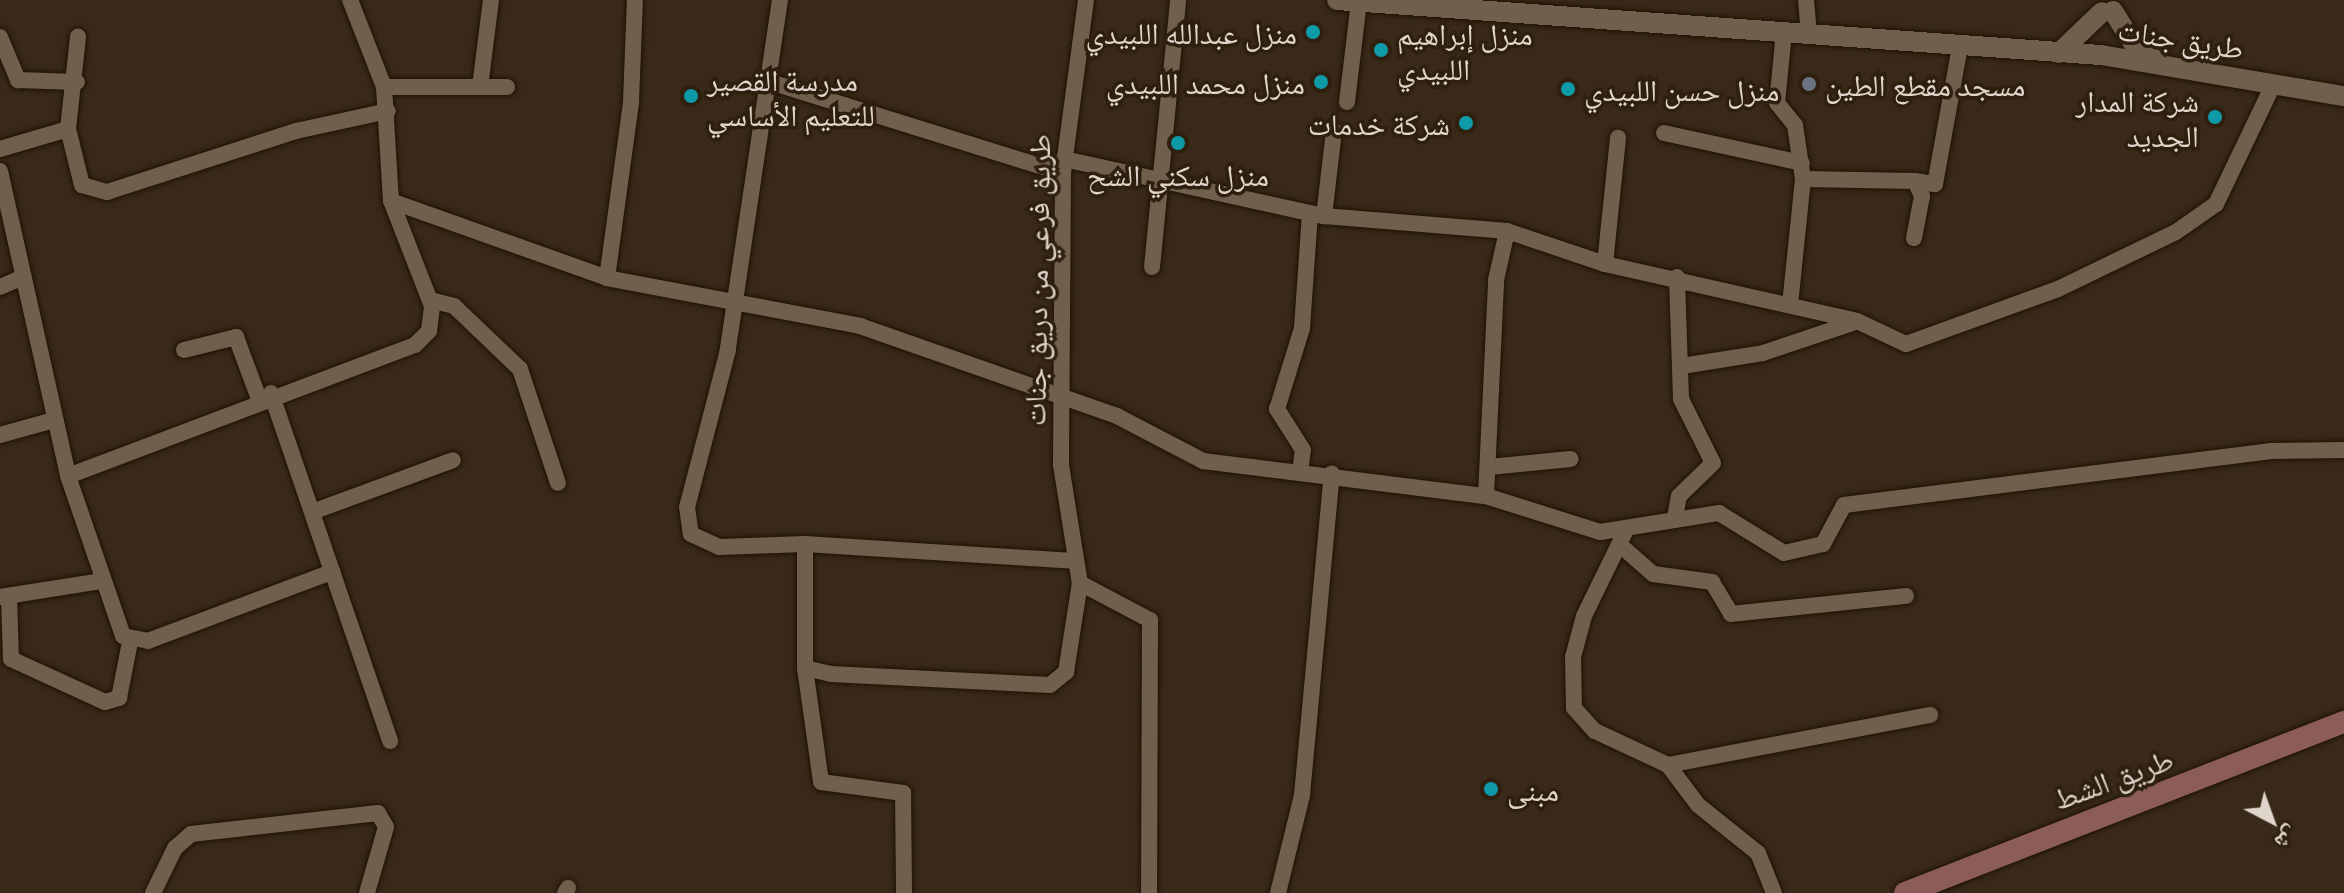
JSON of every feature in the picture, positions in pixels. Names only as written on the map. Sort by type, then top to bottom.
[{"type":"main road","name":"طريق الشط","points":[[1905,893],[2344,722]]},
{"type":"street","points":[[68,476],[265,396],[415,345],[431,325],[430,300],[391,201],[388,111],[384,87],[350,0]]},
{"type":"street","points":[[480,87],[491,0]]},
{"type":"street","points":[[607,278],[631,102],[635,0]]},
{"type":"street","points":[[780,0],[736,302],[696,456],[687,507],[691,534],[719,547],[805,544],[1073,561]]},
{"type":"street","name":"طريق فرعي من دريق جنات","points":[[1080,583],[1073,561],[1059,401],[1064,166],[1086,0]]},
{"type":"street","points":[[1152,267],[1158,176],[1178,0]]},
{"type":"street","points":[[1806,0],[1809,34]]},
{"type":"street","points":[[1343,1],[1347,102]]},
{"type":"street","name":"طريق جنات","points":[[1343,1],[1474,5],[1960,47],[2108,56],[2344,96]]},
{"type":"street","points":[[2059,53],[2107,6]]},
{"type":"street","points":[[2107,6],[2108,56]]},
{"type":"street","points":[[2107,6],[2134,44],[2162,64]]},
{"type":"street","points":[[1784,32],[1777,103],[1795,125],[1803,171],[1790,305]]},
{"type":"street","points":[[0,37],[18,80],[77,82]]},
{"type":"street","points":[[78,37],[77,82],[68,129],[82,185],[107,192],[296,131],[388,111]]},
{"type":"street","points":[[1664,133],[1803,171],[1935,184],[1960,47]]},
{"type":"street","points":[[767,81],[1064,166],[1158,176],[1317,215],[1507,231],[1605,264],[1677,277],[1857,321],[1890,341],[1919,342],[2176,232],[2216,204],[2274,83]]},
{"type":"street","points":[[384,87],[507,87]]},
{"type":"street","points":[[0,149],[68,129]]},
{"type":"street","points":[[1300,473],[1303,450],[1277,409],[1302,328],[1317,215],[1334,131]]},
{"type":"street","points":[[1605,264],[1618,138]]},
{"type":"street","points":[[0,171],[68,476],[101,581],[130,642],[119,698],[105,702],[11,659],[4,596],[101,581]]},
{"type":"street","points":[[1914,238],[1922,196],[1915,181]]},
{"type":"street","points":[[391,201],[607,278],[860,326],[1059,401],[1117,416],[1203,461],[1300,473],[1332,473],[1486,496],[1582,530],[1623,539],[1675,518],[1719,513],[1784,553],[1823,544],[1844,505],[2270,451],[2344,450]]},
{"type":"street","points":[[1486,496],[1496,280],[1507,231]]},
{"type":"street","points":[[0,287],[23,277]]},
{"type":"street","points":[[1675,518],[1679,496],[1713,463],[1686,415],[1677,277]]},
{"type":"street","points":[[430,300],[454,306],[520,369],[558,483]]},
{"type":"street","points":[[1682,366],[1763,353],[1857,321]]},
{"type":"street","points":[[184,350],[236,337],[265,396],[312,512],[390,741]]},
{"type":"street","points":[[0,435],[54,420]]},
{"type":"street","points":[[1489,467],[1571,459]]},
{"type":"street","points":[[312,512],[453,460]]},
{"type":"street","points":[[1278,893],[1302,795],[1332,473]]},
{"type":"street","points":[[1623,539],[1653,574],[1712,582],[1731,614],[1906,596]]},
{"type":"street","points":[[1623,539],[1584,616],[1570,694],[1595,731],[1668,765],[1698,805],[1758,853],[1774,893]]},
{"type":"street","points":[[805,544],[805,668],[821,782],[903,793],[904,893]]},
{"type":"street","points":[[130,642],[332,572]]},
{"type":"street","points":[[805,668],[1050,685],[1066,672],[1080,583],[1150,620],[1149,893]]},
{"type":"street","points":[[1668,765],[1930,715]]},
{"type":"street","points":[[153,893],[175,848],[191,834],[378,813],[386,827],[367,893]]},
{"type":"place","name":"منزل عبدالله اللبيدي","points":[[1313,32]]},
{"type":"place","name":"منزل إبراهيم اللبيدي","points":[[1381,50]]},
{"type":"place","name":"منزل محمد اللبيدي","points":[[1321,82]]},
{"type":"place","name":"مسجد مقطع الطين","points":[[1809,84]]},
{"type":"place","name":"منزل حسن اللبيدي","points":[[1568,89]]},
{"type":"place","name":"مدرسة القصير للتعليم الأساسي","points":[[691,96]]},
{"type":"place","name":"شركة المدار الجديد","points":[[2215,117]]},
{"type":"place","name":"شركة خدمات","points":[[1466,123]]},
{"type":"place","name":"منزل سكني الشح","points":[[1178,143]]},
{"type":"place","name":"مبنى","points":[[1491,789]]}]
